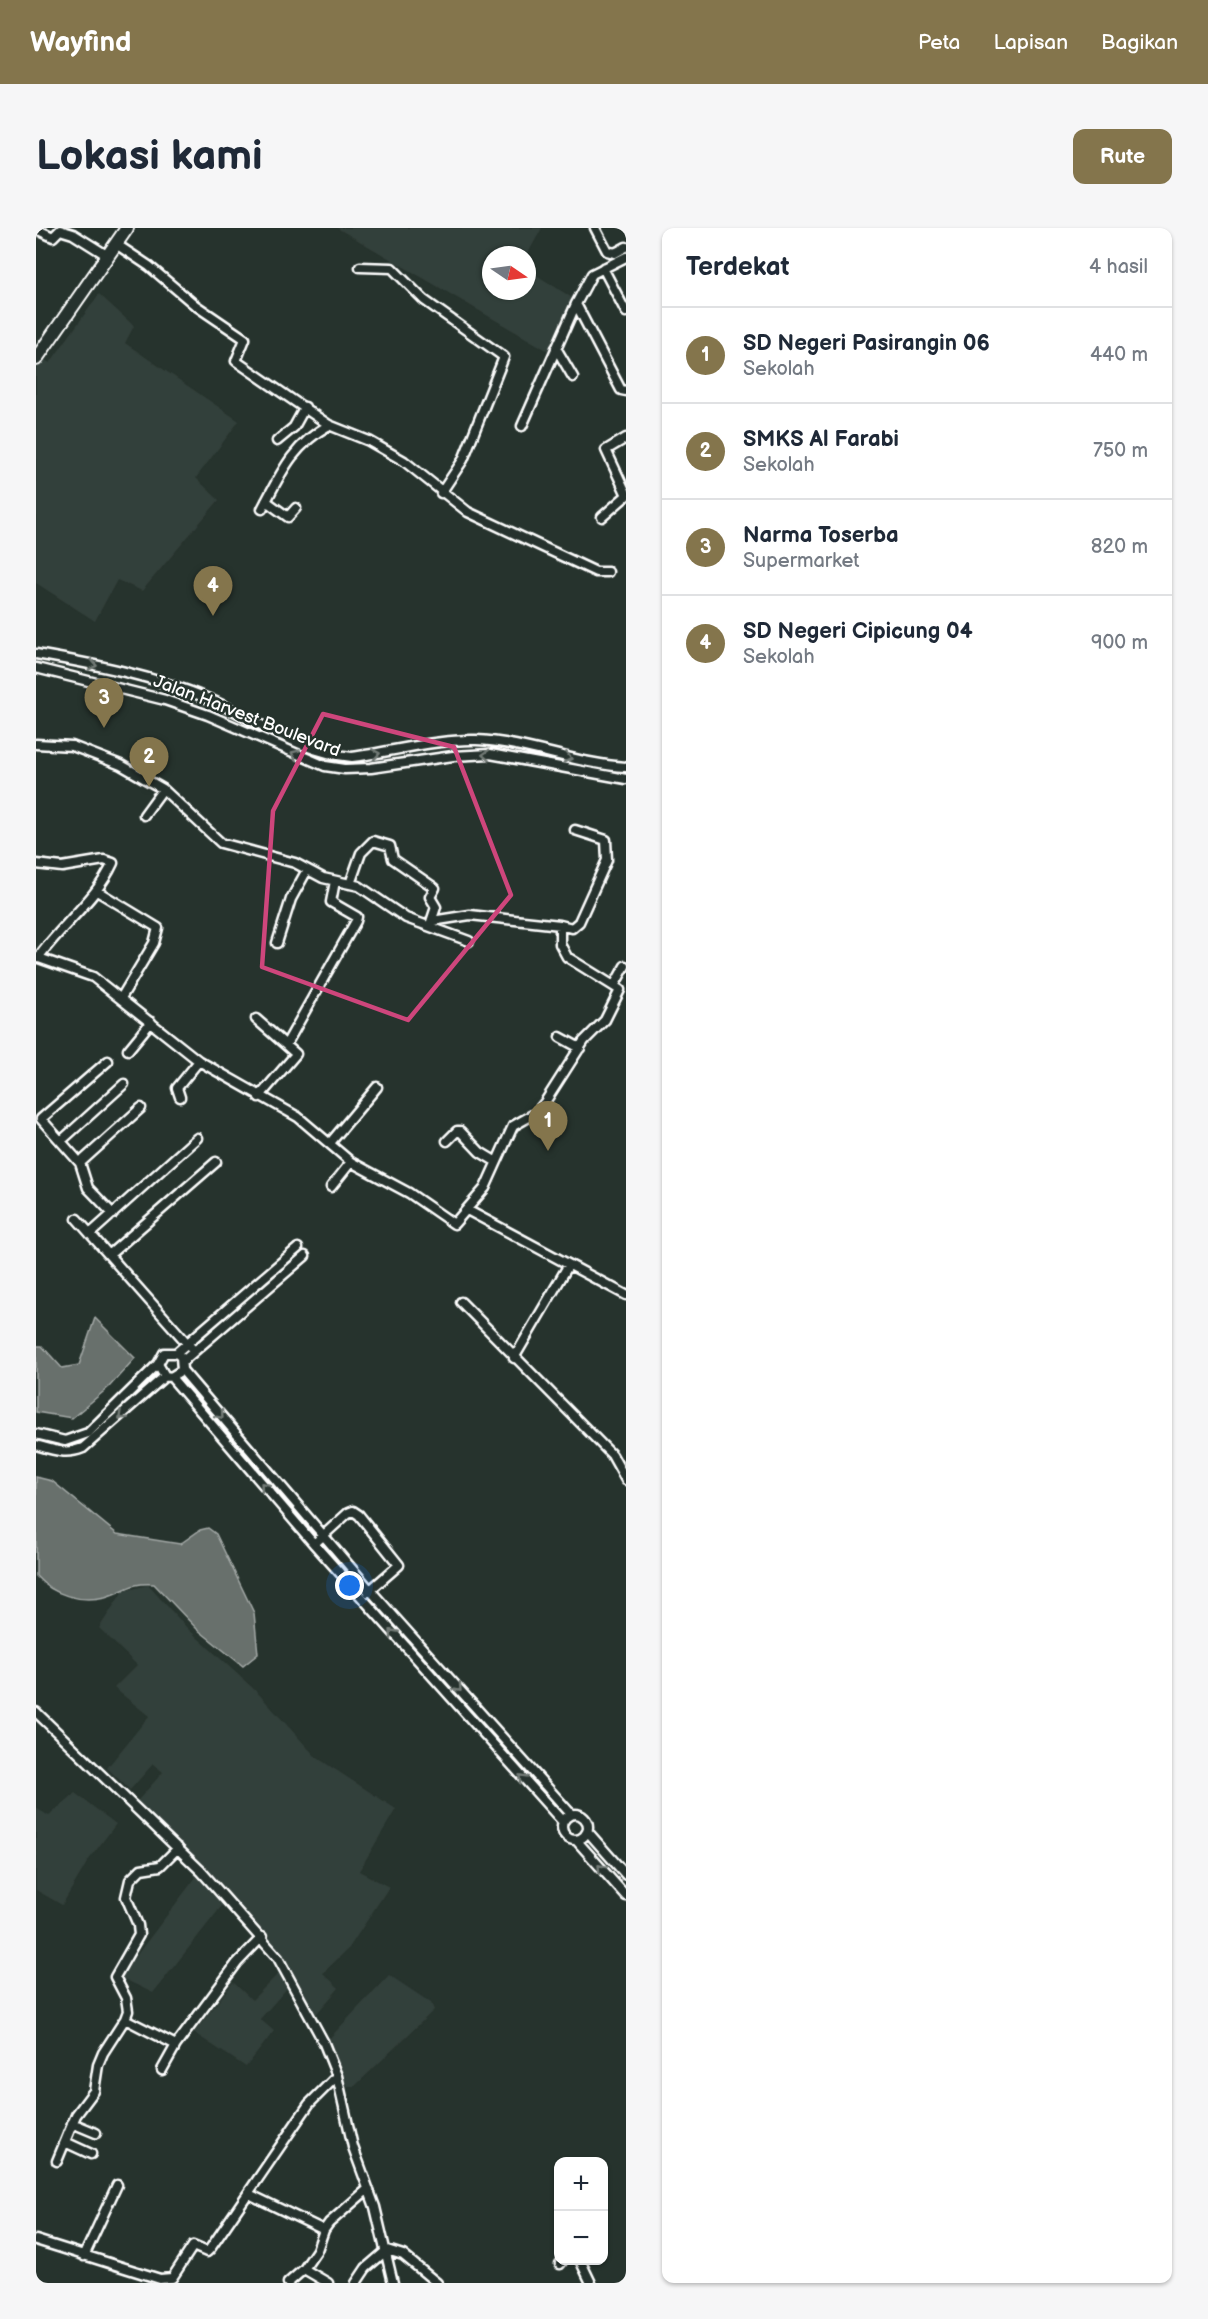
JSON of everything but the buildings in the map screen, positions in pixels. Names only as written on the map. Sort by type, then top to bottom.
[{"type":"main road","points":[[36,359],[127,228]]},
{"type":"street","points":[[595,228],[607,251],[615,253],[626,247]]},
{"type":"street","points":[[36,229],[53,237],[58,231],[66,231],[108,256]]},
{"type":"street","points":[[116,244],[149,266],[195,304],[242,337],[246,341],[236,358],[237,363],[329,424],[369,441],[397,457],[468,512],[596,572],[608,572]]},
{"type":"street","points":[[522,426],[576,304],[592,274],[626,257]]},
{"type":"street","points":[[360,267],[392,268],[424,300],[504,357],[463,460],[441,493]]},
{"type":"street","points":[[603,268],[626,312]]},
{"type":"street","points":[[576,304],[621,390],[626,391]]},
{"type":"street","points":[[556,348],[573,377]]},
{"type":"street","points":[[277,441],[294,427],[305,407]]},
{"type":"street","points":[[296,508],[288,518],[264,505],[299,446],[329,424]]},
{"type":"street","points":[[602,517],[626,494],[606,450],[626,438]]},
{"type":"street","name":"Jalan Harvest Boulevard","points":[[36,654],[171,686],[208,699],[314,750],[339,756],[368,755],[474,740],[519,745],[597,765],[626,767]]},
{"type":"street","points":[[64,674],[67,660]]},
{"type":"street","name":"Jalan Harvest Boulevard","points":[[36,668],[176,704],[325,766],[345,770],[453,756],[490,754],[626,779]]},
{"type":"street","points":[[36,744],[72,746],[121,765],[163,789],[221,843],[295,862],[307,870],[335,881],[362,888],[406,918],[431,923],[469,941]]},
{"type":"street","points":[[144,815],[163,789]]},
{"type":"street","points":[[431,923],[470,915],[572,928],[579,922],[607,861],[606,840],[575,830]]},
{"type":"street","points":[[350,884],[361,853],[373,841],[390,846],[391,857],[435,888],[430,897],[436,907],[431,923]]},
{"type":"street","points":[[36,864],[62,867],[104,860],[112,862],[113,865],[97,891],[54,936],[37,958],[89,975],[199,1060],[298,1118],[351,1162],[409,1193],[452,1224],[485,1188],[495,1161],[515,1123],[539,1110],[580,1048],[605,1020],[620,990],[625,966]]},
{"type":"street","points":[[277,943],[291,899],[307,870]]},
{"type":"street","points":[[287,1043],[357,919],[331,902],[335,881]]},
{"type":"street","points":[[97,891],[158,928],[154,943],[121,998]]},
{"type":"street","points":[[560,925],[560,944],[565,955],[620,990]]},
{"type":"street","points":[[256,1019],[287,1043],[296,1056],[259,1097]]},
{"type":"street","points":[[128,1050],[151,1022]]},
{"type":"street","points":[[560,1037],[580,1048]]},
{"type":"street","points":[[180,1097],[177,1088],[199,1060]]},
{"type":"street","points":[[108,1061],[41,1119],[80,1163],[88,1188],[113,1214]]},
{"type":"street","points":[[61,1141],[124,1084]]},
{"type":"street","points":[[330,1143],[377,1087]]},
{"type":"street","points":[[80,1163],[141,1108]]},
{"type":"street","points":[[447,1141],[459,1131],[480,1152],[495,1161]]},
{"type":"street","points":[[90,1234],[197,1138]]},
{"type":"street","points":[[109,1255],[216,1162]]},
{"type":"street","points":[[332,1187],[351,1162]]},
{"type":"street","points":[[467,1210],[626,1295]]},
{"type":"street","points":[[76,1219],[194,1351]]},
{"type":"street","points":[[36,1434],[65,1442],[87,1433],[158,1365],[164,1353],[176,1353],[298,1248]]},
{"type":"street","points":[[36,1445],[60,1452],[72,1452],[83,1448],[182,1366],[194,1351],[305,1256]]},
{"type":"street","points":[[514,1358],[568,1266]]},
{"type":"street","points":[[460,1302],[612,1455],[626,1480]]},
{"type":"street","points":[[176,1353],[182,1366],[370,1590],[571,1814],[585,1818],[588,1832],[626,1875]]},
{"type":"street","points":[[158,1365],[314,1544],[562,1821],[564,1835],[577,1841],[626,1896]]},
{"type":"street","points":[[314,1544],[353,1511],[398,1560],[399,1565],[362,1598]]},
{"type":"street","points":[[36,1712],[178,1848],[262,1937],[278,1958],[310,2017],[337,2076],[353,2147],[369,2189],[387,2250],[393,2283]]},
{"type":"street","points":[[562,1821],[571,1814]]},
{"type":"street","points":[[577,1841],[588,1832]]},
{"type":"street","points":[[57,2161],[72,2123],[93,2091],[98,2065],[128,2011],[126,1998],[115,1974],[136,1945],[139,1930],[126,1897],[126,1889],[130,1880],[141,1869],[159,1866],[178,1848]]},
{"type":"street","points":[[162,2070],[176,2045],[237,1963],[262,1937]]},
{"type":"street","points":[[125,2019],[176,2045]]},
{"type":"street","points":[[36,2240],[167,2280],[172,2278],[193,2246],[207,2252],[210,2249],[231,2215],[249,2194],[309,2104],[337,2076]]},
{"type":"street","points":[[72,2123],[96,2133]]},
{"type":"street","points":[[65,2142],[91,2154]]},
{"type":"street","points":[[84,2256],[117,2185]]},
{"type":"street","points":[[288,2283],[304,2269],[317,2250],[324,2230],[369,2189]]},
{"type":"street","points":[[249,2194],[324,2230]]},
{"type":"street","points":[[356,2283],[366,2268],[387,2250]]},
{"type":"street","points":[[387,2250],[403,2255],[436,2283]]},
{"type":"street","points":[[582,2265],[591,2283]]},
{"type":"street","points":[[304,2269],[328,2283]]},
{"type":"highlighted area","points":[[323,714],[454,747],[511,895],[408,1020],[262,967],[273,811]]},
{"type":"shaded area","points":[[337,228],[542,228],[532,246],[482,246],[482,300],[536,300],[536,275],[574,299],[550,352]]},
{"type":"shaded area","points":[[99,294],[134,326],[125,343],[239,421],[196,478],[219,500],[142,591],[117,580],[95,621],[36,583],[36,355],[50,363]]},
{"type":"shaded area","points":[[95,1318],[135,1358],[109,1387],[72,1418],[36,1412],[36,1346],[42,1346],[62,1368],[79,1365]]},
{"type":"shaded area","points":[[36,1477],[52,1481],[117,1534],[180,1544],[200,1530],[208,1528],[216,1534],[254,1613],[258,1654],[243,1666],[197,1629],[154,1584],[139,1584],[105,1597],[86,1599],[59,1593],[43,1583],[36,1576]]},
{"type":"shaded area","points":[[148,1585],[188,1629],[256,1691],[316,1757],[396,1809],[359,1871],[389,1887],[349,1948],[323,1973],[339,1988],[311,2020],[289,1986],[260,2019],[274,2031],[246,2067],[194,2033],[233,1982],[252,2000],[283,1969],[225,1902],[153,1993],[120,1977],[196,1877],[132,1807],[163,1772],[153,1764],[130,1790],[107,1768],[149,1716],[114,1688],[137,1665],[99,1628],[123,1591]]},
{"type":"shaded area","points":[[75,1793],[116,1824],[88,1861],[62,1905],[36,1890],[36,1808],[49,1816]]},
{"type":"shaded area","points":[[389,1975],[431,2003],[434,2010],[355,2086],[341,2086],[324,2044]]},
{"type":"place","name":"SD Negeri Cipicung 04","points":[[213,616]]},
{"type":"place","name":"Narma Toserba","points":[[104,728]]},
{"type":"place","name":"SMKS Al Farabi","points":[[149,787]]},
{"type":"place","name":"SD Negeri Pasirangin 06","points":[[548,1151]]}]
